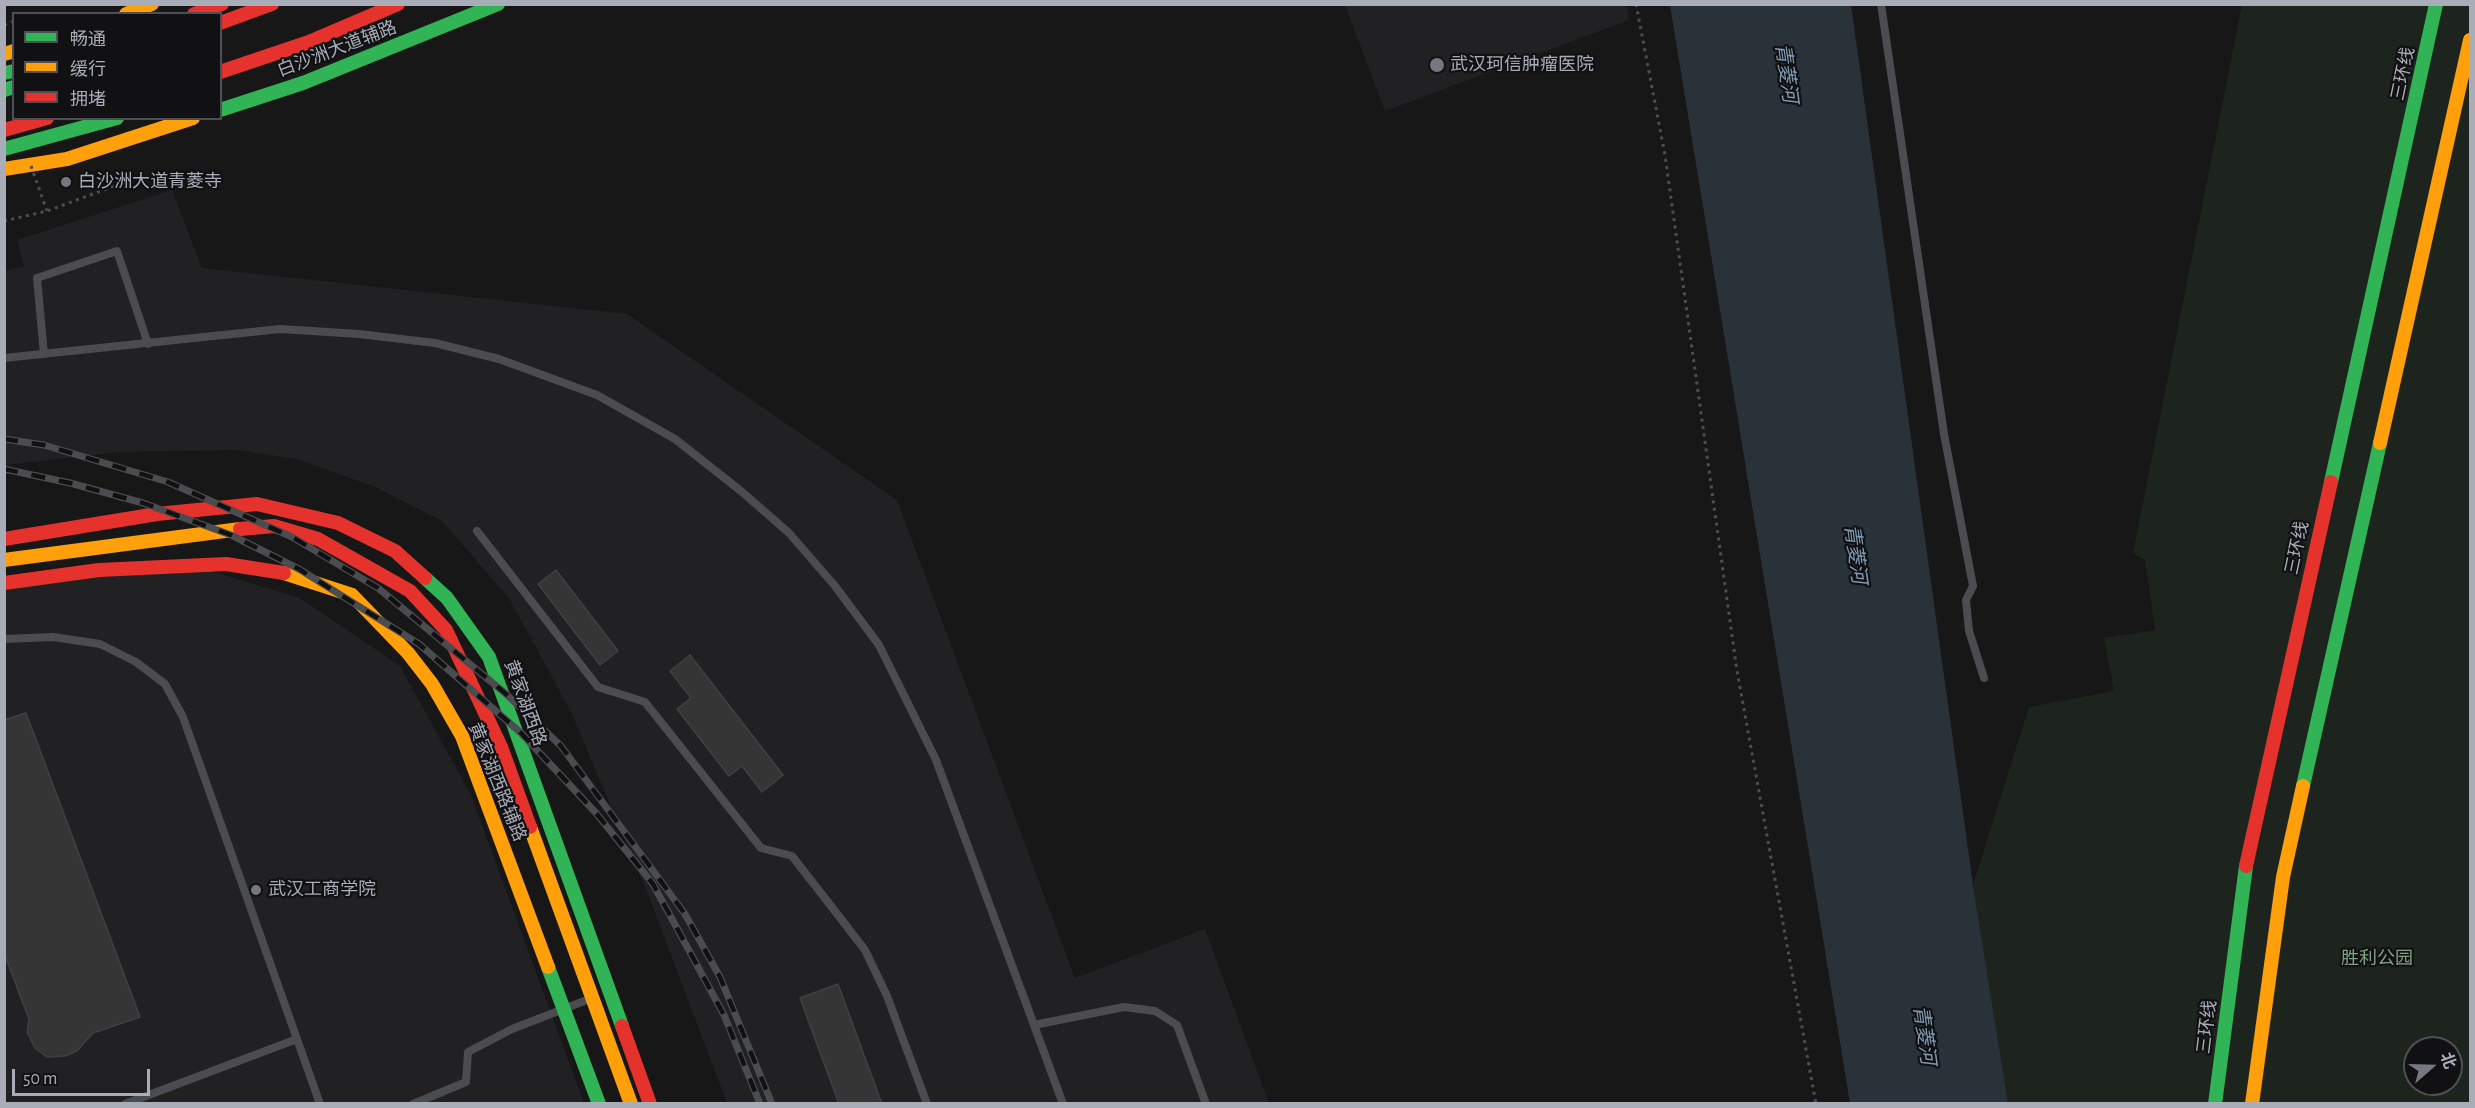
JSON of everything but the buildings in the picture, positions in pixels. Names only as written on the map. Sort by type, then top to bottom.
[{"type":"main road","points":[[131,12],[152,4]]},
{"type":"main road","points":[[200,12],[222,4]]},
{"type":"main road","points":[[222,22],[272,4]]},
{"type":"main road","points":[[222,71],[309,42],[398,4]]},
{"type":"main road","name":"白沙洲大道辅路","points":[[222,109],[303,83],[498,4]]},
{"type":"main road","name":"三环线","points":[[2215,1104],[2247,860],[2435,4]]},
{"type":"main road","points":[[2252,1104],[2283,877],[2470,40]]},
{"type":"main road","points":[[238,80],[309,42]]},
{"type":"main road","points":[[4,130],[40,120]]},
{"type":"main road","points":[[4,149],[110,120]]},
{"type":"main road","points":[[4,169],[67,159],[187,120]]},
{"type":"main road","points":[[2409,315],[2456,169]]},
{"type":"main road","name":"黄家湖西路","points":[[4,539],[157,514],[257,504],[338,523],[395,551],[447,598],[489,657],[650,1104]]},
{"type":"main road","points":[[4,560],[204,532],[274,526],[318,539],[410,591],[446,630],[501,747],[631,1104]]},
{"type":"main road","name":"黄家湖西路辅路","points":[[4,583],[99,570],[226,564],[278,571],[351,595],[408,653],[432,684],[462,736],[599,1104]]},
{"type":"lane","points":[[1881,4],[1944,434],[1972,586],[1966,600],[1969,631],[1984,678]]},
{"type":"lane","points":[[44,354],[37,278],[117,251],[148,344]]},
{"type":"lane","points":[[4,358],[280,329],[359,334],[435,343],[499,359],[597,395],[675,439],[741,490],[789,533],[835,586],[879,645],[936,760],[1063,1104]]},
{"type":"lane","points":[[477,531],[598,687],[645,702],[760,848],[792,856],[865,950],[887,996],[927,1104]]},
{"type":"lane","points":[[4,639],[53,637],[100,644],[136,662],[165,684],[183,717],[320,1104]]},
{"type":"lane","points":[[413,1104],[466,1082],[468,1052],[512,1029],[593,998]]},
{"type":"lane","points":[[1034,1025],[1124,1007],[1155,1011],[1176,1025],[1206,1104]]},
{"type":"lane","points":[[125,1104],[297,1039]]},
{"type":"path","points":[[1636,4],[1665,155],[1737,670],[1816,1104]]},
{"type":"path","points":[[4,221],[47,211],[125,182],[122,172]]},
{"type":"shaded area","name":"武汉珂信肿瘤医院","points":[[1345,5],[1626,5],[1629,20],[1385,111]]},
{"type":"shaded area","points":[[172,190],[202,268],[627,314],[897,500],[1075,978],[1205,929],[1269,1103],[727,1103],[651,902],[572,714],[509,598],[442,521],[375,487],[297,459],[237,450],[120,452],[5,465],[5,271],[24,266],[17,240]]},
{"type":"shaded area","name":"武汉工商学院","points":[[181,562],[300,598],[400,666],[471,795],[584,1103],[5,1104],[5,589]]},
{"type":"green space","name":"胜利公园","points":[[2242,5],[2470,5],[2470,1103],[2008,1103],[1973,885],[2029,707],[2114,691],[2104,638],[2155,630],[2145,560],[2133,553]]},
{"type":"water","name":"青菱河","points":[[1670,5],[1851,5],[1973,885],[2008,1103],[1850,1103]]},
{"type":"railway","points":[[4,439],[44,445],[168,482],[292,537],[378,588],[506,694],[561,746],[685,914],[720,977],[772,1104]]},
{"type":"railway","points":[[4,469],[70,483],[143,503],[231,535],[299,569],[419,644],[521,733],[596,813],[653,884],[724,1015],[760,1104]]},
{"type":"traffic: fast","points":[[222,109],[303,83],[498,4]]},
{"type":"traffic: fast","points":[[2331,482],[2436,4]]},
{"type":"traffic: fast","points":[[4,73],[12,71]]},
{"type":"traffic: fast","points":[[4,90],[12,88]]},
{"type":"traffic: fast","points":[[4,149],[110,120]]},
{"type":"traffic: fast","points":[[2303,786],[2380,443]]},
{"type":"traffic: fast","points":[[425,578],[447,598],[489,657],[622,1026]]},
{"type":"traffic: fast","points":[[2215,1104],[2246,866]]},
{"type":"traffic: fast","points":[[548,967],[599,1104]]},
{"type":"traffic: slow","points":[[131,12],[152,4]]},
{"type":"traffic: slow","points":[[2380,443],[2470,40]]},
{"type":"traffic: slow","points":[[4,54],[12,52]]},
{"type":"traffic: slow","points":[[4,169],[67,159],[187,120]]},
{"type":"traffic: slow","points":[[4,560],[240,529]]},
{"type":"traffic: slow","points":[[284,573],[352,595],[408,653],[432,684],[462,736],[548,967]]},
{"type":"traffic: slow","points":[[2252,1104],[2283,877],[2303,786]]},
{"type":"traffic: slow","points":[[530,827],[631,1104]]},
{"type":"traffic: jam","points":[[200,12],[222,4]]},
{"type":"traffic: jam","points":[[222,22],[272,4]]},
{"type":"traffic: jam","points":[[222,71],[309,42],[398,4]]},
{"type":"traffic: jam","points":[[4,130],[40,120]]},
{"type":"traffic: jam","points":[[2246,866],[2331,482]]},
{"type":"traffic: jam","points":[[4,539],[157,514],[257,504],[338,523],[395,551],[425,578]]},
{"type":"traffic: jam","points":[[240,529],[274,526],[318,539],[410,591],[446,630],[501,747],[530,827]]},
{"type":"traffic: jam","points":[[4,583],[99,570],[226,564],[284,573]]},
{"type":"traffic: jam","points":[[622,1026],[650,1104]]},
{"type":"place","name":"武汉珂信肿瘤医院","points":[[1437,65]]},
{"type":"place","name":"白沙洲大道青菱寺","points":[[66,182]]},
{"type":"place","name":"武汉工商学院","points":[[256,890]]}]
